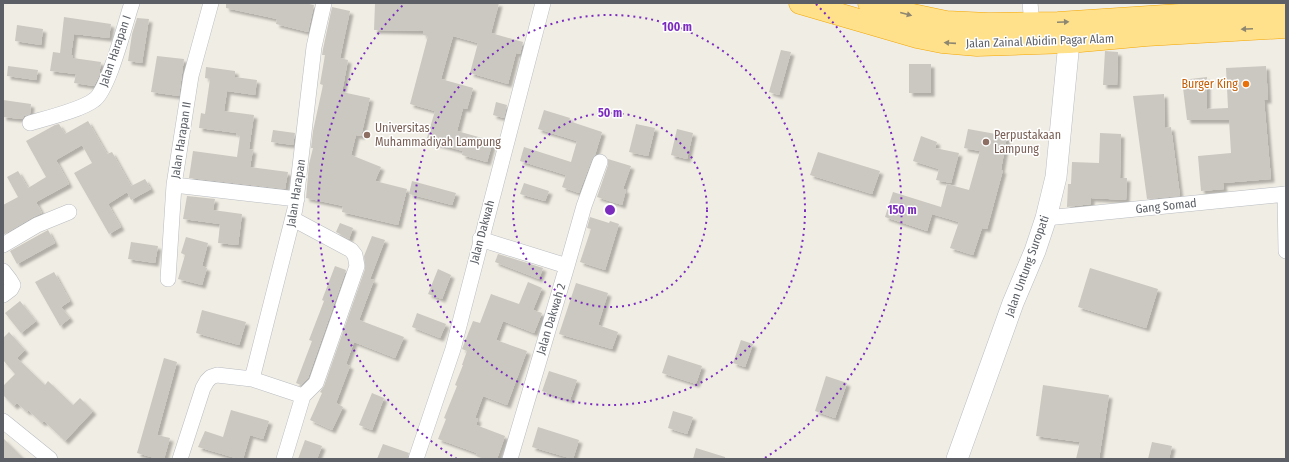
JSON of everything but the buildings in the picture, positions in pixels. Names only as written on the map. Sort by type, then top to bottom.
[{"type":"highway","name":"Jalan Zainal Abidin Pagar Alam","points":[[800,3],[917,38],[977,45],[1068,42],[1158,25],[1279,18]]},
{"type":"highway","name":"Jalan Zainal Abidin Pagar Alam","points":[[869,3],[908,14],[946,22],[989,24],[1031,13],[1158,25]]},
{"type":"main road","name":"Jalan Untung Suropati","points":[[957,459],[1013,303],[1046,218],[1056,177],[1068,42]]},
{"type":"street","name":"Jalan Harapan I","points":[[30,123],[85,105],[100,95],[106,83],[132,3]]},
{"type":"street","name":"Jalan Harapan II","points":[[168,279],[174,185],[191,76],[211,3]]},
{"type":"street","name":"Jalan Harapan","points":[[252,379],[297,199],[314,47],[324,3]]},
{"type":"street","name":"Jalan Dakwah","points":[[416,459],[453,348],[480,239],[543,3]]},
{"type":"street","name":"Jalan Dakwah 2","points":[[510,459],[584,206],[600,162]]},
{"type":"street","points":[[174,185],[297,199]]},
{"type":"street","points":[[1285,194],[1286,251]]},
{"type":"street","name":"Gang Somad","points":[[1046,218],[1285,194]]},
{"type":"street","points":[[3,245],[37,225],[68,212]]},
{"type":"street","points":[[284,459],[303,396],[316,383],[357,266],[355,255],[351,250],[292,219]]},
{"type":"street","points":[[480,239],[567,266]]},
{"type":"street","points":[[3,271],[12,285],[11,289],[3,295]]},
{"type":"street","points":[[180,459],[203,388],[211,377],[217,375],[252,379],[303,396]]},
{"type":"street","points":[[3,421],[50,459]]},
{"type":"place","name":"Burger King","points":[[1246,84]]},
{"type":"place","name":"Universitas Muhammadiyah Lampung","points":[[367,135]]},
{"type":"place","name":"Perpustakaan Lampung","points":[[986,142]]}]
